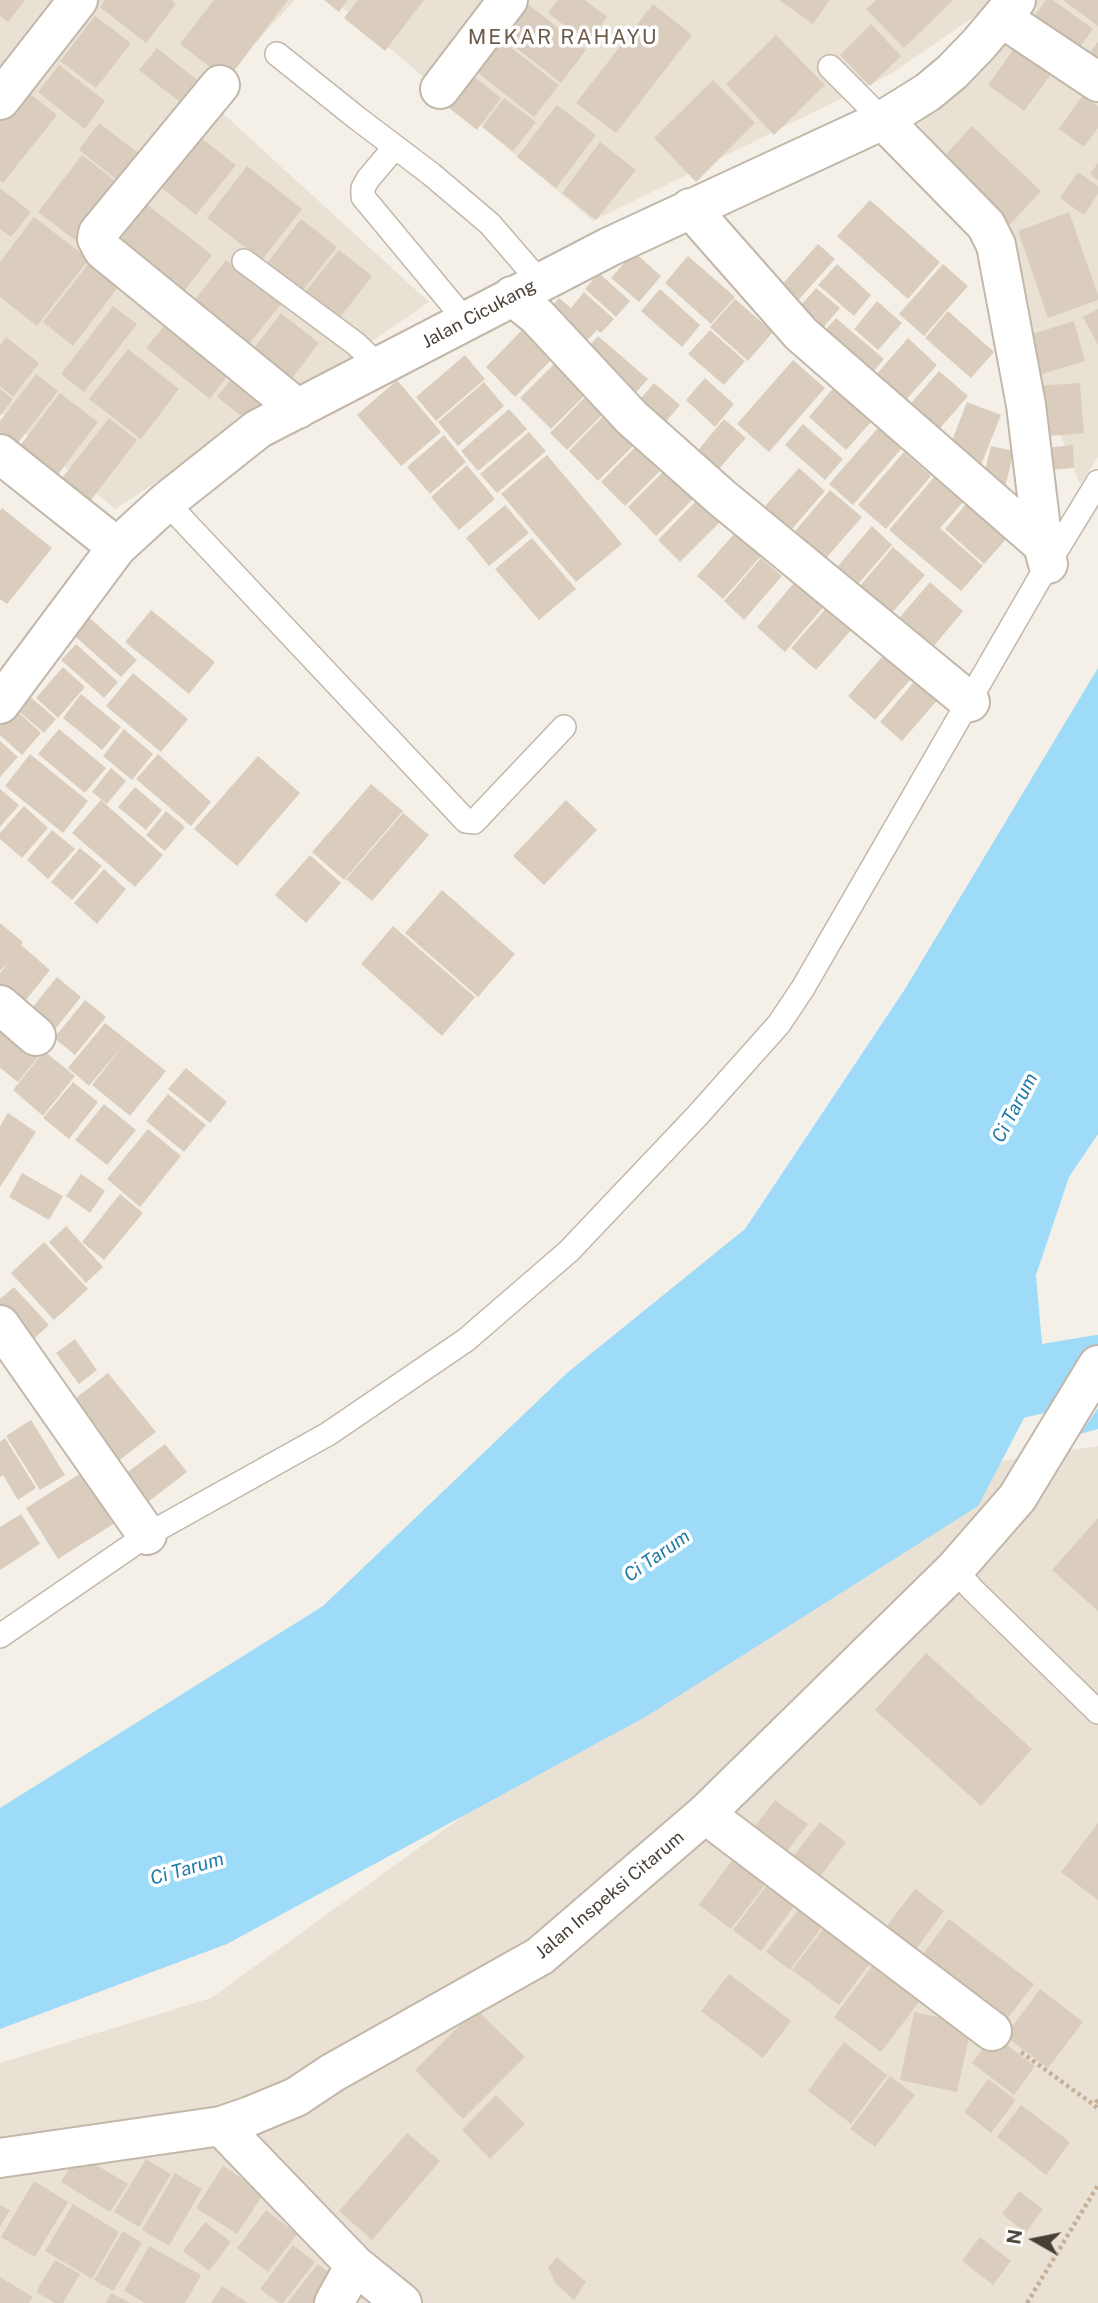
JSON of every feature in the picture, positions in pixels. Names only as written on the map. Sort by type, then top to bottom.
[{"type":"street","points":[[0,100],[78,0]]},
{"type":"street","points":[[440,89],[503,2]]},
{"type":"street","points":[[1009,9],[1098,82]]},
{"type":"street","name":"Jalan Cicukang","points":[[0,704],[117,547],[166,502],[258,429],[526,289],[690,208],[883,120],[928,92],[952,72],[1009,9]]},
{"type":"street","points":[[220,85],[98,233],[98,243],[298,409]]},
{"type":"street","points":[[883,120],[986,225],[996,245],[1026,405],[1046,554]]},
{"type":"street","points":[[690,208],[801,334],[1046,554]]},
{"type":"street","points":[[526,289],[537,316],[632,418],[722,498],[970,702]]},
{"type":"street","points":[[0,454],[117,547]]},
{"type":"street","points":[[0,1005],[36,1036]]},
{"type":"street","points":[[0,1325],[147,1535]]},
{"type":"street","name":"Jalan Inspeksi Citarum","points":[[0,2158],[220,2126],[296,2097],[332,2073],[540,1956],[705,1814],[956,1569],[994,1527],[1031,1478],[1098,1365]]},
{"type":"street","points":[[705,1814],[992,2031]]},
{"type":"street","points":[[220,2126],[355,2265],[402,2303]]},
{"type":"street","points":[[334,2303],[355,2265]]},
{"type":"lane","points":[[277,54],[431,174],[490,225],[526,289]]},
{"type":"lane","points":[[830,67],[883,120]]},
{"type":"lane","points":[[395,147],[368,179],[363,188],[363,197],[466,321]]},
{"type":"lane","points":[[244,261],[356,344],[379,366]]},
{"type":"lane","points":[[0,1636],[147,1535],[328,1434],[466,1340],[569,1251],[697,1116],[779,1024],[803,988],[970,702],[1046,554],[1098,482]]},
{"type":"lane","points":[[166,502],[466,821],[474,822],[564,727]]},
{"type":"lane","points":[[956,1569],[972,1589],[1098,1712]]},
{"type":"path","points":[[992,2031],[1096,2107],[1098,2099]]},
{"type":"path","points":[[1027,2303],[1098,2185]]},
{"type":"shaded area","points":[[0,0],[295,0],[205,97],[429,302],[335,367],[115,509],[0,412]]},
{"type":"shaded area","points":[[333,0],[998,0],[891,74],[593,221]]},
{"type":"shaded area","points":[[1029,0],[1098,0],[1098,457],[1080,485],[1025,343],[990,214],[911,115]]},
{"type":"shaded area","points":[[1098,1446],[1098,2303],[0,2303],[0,2063],[211,1998],[941,1471]]},
{"type":"water","name":"Ci Tarum","points":[[1098,668],[1098,1134],[1069,1177],[1036,1275],[1045,1378],[978,1506],[647,1716],[227,1944],[0,2029],[0,1808],[323,1606],[567,1373],[745,1229],[905,989]]},
{"type":"water","points":[[1098,1408],[1098,1429],[1080,1434]]},
{"type":"building","points":[[0,0],[25,0],[8,22],[0,16]]},
{"type":"building","points":[[105,0],[171,0],[176,4],[146,43],[100,7]]},
{"type":"building","points":[[214,0],[288,0],[227,80],[180,44]]},
{"type":"building","points":[[324,0],[348,0],[339,12]]},
{"type":"building","points":[[358,0],[424,0],[385,51],[344,18]]},
{"type":"building","points":[[523,0],[586,50],[561,83],[497,33]]},
{"type":"building","points":[[558,0],[585,0],[607,17],[587,43],[548,13]]},
{"type":"building","points":[[779,0],[830,0],[813,24]]},
{"type":"building","points":[[876,0],[953,0],[904,48],[866,9]]},
{"type":"building","points":[[1046,0],[1053,0],[1093,29],[1072,58],[1028,25]]},
{"type":"building","points":[[1063,0],[1098,0],[1098,26]]},
{"type":"building","points":[[653,4],[692,35],[616,133],[576,103]]},
{"type":"building","points":[[95,16],[131,43],[96,88],[60,61]]},
{"type":"building","points":[[871,24],[901,56],[870,86],[840,55]]},
{"type":"building","points":[[491,32],[559,85],[534,117],[467,64]]},
{"type":"building","points":[[776,35],[825,85],[774,135],[726,84]]},
{"type":"building","points":[[1098,42],[1098,61],[1089,54]]},
{"type":"building","points":[[1015,47],[1051,74],[1024,111],[988,85]]},
{"type":"building","points":[[157,48],[202,84],[185,106],[139,70]]},
{"type":"building","points":[[59,65],[105,101],[85,129],[38,92]]},
{"type":"building","points":[[468,72],[501,98],[477,130],[444,104]]},
{"type":"building","points":[[713,80],[755,123],[696,182],[654,138]]},
{"type":"building","points":[[16,83],[57,115],[3,183],[0,181],[0,104]]},
{"type":"building","points":[[1083,95],[1098,106],[1098,128],[1084,147],[1059,129]]},
{"type":"building","points":[[504,98],[536,122],[513,151],[482,127]]},
{"type":"building","points":[[557,105],[596,135],[556,188],[517,157]]},
{"type":"building","points":[[99,123],[142,156],[121,183],[79,150]]},
{"type":"building","points":[[972,126],[1041,191],[1005,230],[936,165]]},
{"type":"building","points":[[197,135],[236,165],[196,215],[158,185]]},
{"type":"building","points":[[600,142],[636,170],[596,220],[562,193]]},
{"type":"building","points":[[82,155],[118,183],[75,240],[38,212]]},
{"type":"building","points":[[1098,163],[1098,180],[1090,174]]},
{"type":"building","points":[[247,166],[302,209],[262,260],[207,218]]},
{"type":"building","points":[[1078,172],[1098,186],[1098,194],[1084,215],[1060,198]]},
{"type":"building","points":[[0,188],[31,212],[11,237],[0,229]]},
{"type":"building","points":[[870,200],[940,262],[908,299],[837,236]]},
{"type":"building","points":[[145,203],[212,255],[178,299],[112,246]]},
{"type":"building","points":[[1069,212],[1098,300],[1048,318],[1018,231]]},
{"type":"building","points":[[34,217],[89,259],[37,326],[0,297],[0,262]]},
{"type":"building","points":[[301,219],[337,247],[299,295],[264,267]]},
{"type":"building","points":[[818,244],[835,259],[794,305],[777,290]]},
{"type":"building","points":[[339,250],[372,276],[335,324],[301,297]]},
{"type":"building","points":[[634,252],[661,276],[639,302],[611,278]]},
{"type":"building","points":[[688,256],[735,297],[711,324],[665,283]]},
{"type":"building","points":[[92,259],[122,282],[73,346],[43,322]]},
{"type":"building","points":[[226,260],[281,304],[241,354],[186,311]]},
{"type":"building","points":[[837,264],[871,295],[854,316],[818,285]]},
{"type":"building","points":[[943,264],[968,286],[924,336],[899,314]]},
{"type":"building","points":[[599,273],[630,301],[616,317],[585,289]]},
{"type":"building","points":[[816,288],[840,308],[817,335],[793,314]]},
{"type":"building","points":[[660,289],[700,325],[682,347],[641,311]]},
{"type":"building","points":[[584,292],[614,319],[601,333],[597,330],[578,350],[542,318],[559,298],[571,308]]},
{"type":"building","points":[[735,299],[773,332],[748,361],[710,327]]},
{"type":"building","points":[[877,301],[902,323],[878,350],[854,329]]},
{"type":"building","points":[[113,306],[137,324],[84,392],[61,374]]},
{"type":"building","points":[[1098,309],[1098,345],[1083,317]]},
{"type":"building","points":[[948,311],[994,352],[971,378],[925,338]]},
{"type":"building","points":[[281,313],[319,343],[283,390],[245,360]]},
{"type":"building","points":[[836,318],[884,359],[864,383],[816,340]]},
{"type":"building","points":[[169,320],[232,370],[210,399],[146,348]]},
{"type":"building","points":[[1074,321],[1085,361],[1035,376],[1023,337]]},
{"type":"building","points":[[525,327],[555,356],[515,397],[486,367]]},
{"type":"building","points":[[710,330],[745,361],[724,385],[688,354]]},
{"type":"building","points":[[598,336],[648,379],[630,399],[581,355]]},
{"type":"building","points":[[6,337],[39,363],[13,397],[0,386],[0,345]]},
{"type":"building","points":[[908,338],[937,365],[897,410],[868,384]]},
{"type":"building","points":[[128,349],[179,389],[141,439],[89,399]]},
{"type":"building","points":[[465,355],[485,379],[436,421],[416,397]]},
{"type":"building","points":[[793,360],[825,388],[769,452],[737,424]]},
{"type":"building","points":[[557,361],[588,392],[551,429],[520,398]]},
{"type":"building","points":[[939,371],[968,396],[929,441],[900,416]]},
{"type":"building","points":[[36,374],[58,391],[14,448],[0,438],[0,421]]},
{"type":"building","points":[[235,374],[265,398],[248,421],[217,397]]},
{"type":"building","points":[[705,378],[734,404],[715,427],[686,400]]},
{"type":"building","points":[[397,380],[441,432],[401,466],[357,415]]},
{"type":"building","points":[[484,382],[504,406],[458,446],[438,422]]},
{"type":"building","points":[[654,383],[680,405],[657,432],[631,410]]},
{"type":"building","points":[[1080,383],[1084,433],[1038,437],[1034,386]]},
{"type":"building","points":[[834,387],[872,421],[846,450],[809,417]]},
{"type":"building","points":[[0,389],[13,399],[0,416]]},
{"type":"building","points":[[60,393],[98,422],[56,477],[19,447]]},
{"type":"building","points":[[589,393],[606,411],[567,450],[550,433]]},
{"type":"building","points":[[967,402],[1001,415],[979,470],[946,456]]},
{"type":"building","points":[[509,409],[527,429],[478,471],[461,451]]},
{"type":"building","points":[[609,410],[639,440],[598,481],[569,451]]},
{"type":"building","points":[[109,418],[137,440],[91,500],[62,478]]},
{"type":"building","points":[[724,419],[746,438],[710,479],[689,461]]},
{"type":"building","points":[[803,424],[843,459],[825,480],[785,445]]},
{"type":"building","points":[[878,428],[901,449],[853,505],[829,484]]},
{"type":"building","points":[[529,432],[546,451],[497,493],[480,474]]},
{"type":"building","points":[[444,435],[466,462],[430,494],[407,467]]},
{"type":"building","points":[[642,440],[666,465],[625,506],[601,482]]},
{"type":"building","points":[[1073,445],[1074,468],[1038,471],[1036,449]]},
{"type":"building","points":[[991,446],[1014,451],[1004,492],[981,486]]},
{"type":"building","points":[[904,452],[931,476],[886,529],[858,505]]},
{"type":"building","points":[[547,455],[622,544],[576,582],[501,494]]},
{"type":"building","points":[[467,465],[495,499],[459,530],[431,497]]},
{"type":"building","points":[[668,467],[697,495],[656,536],[628,507]]},
{"type":"building","points":[[799,468],[825,491],[786,536],[759,513]]},
{"type":"building","points":[[936,475],[965,500],[940,528],[983,566],[961,591],[889,530]]},
{"type":"building","points":[[830,490],[862,517],[821,564],[790,537]]},
{"type":"building","points":[[700,497],[722,520],[680,562],[658,540]]},
{"type":"building","points":[[967,503],[1007,538],[984,564],[945,529]]},
{"type":"building","points":[[505,505],[529,533],[489,566],[466,538]]},
{"type":"building","points":[[2,508],[52,548],[7,604],[0,599]]},
{"type":"building","points":[[872,526],[892,545],[852,591],[832,573]]},
{"type":"building","points":[[735,533],[761,556],[723,599],[697,576]]},
{"type":"building","points":[[532,538],[576,589],[539,620],[495,569]]},
{"type":"building","points":[[893,547],[925,575],[884,622],[853,594]]},
{"type":"building","points":[[761,558],[782,576],[744,620],[724,601]]},
{"type":"building","points":[[798,578],[827,603],[785,652],[757,627]]},
{"type":"building","points":[[930,582],[963,611],[928,653],[894,624]]},
{"type":"building","points":[[828,606],[853,628],[816,670],[791,648]]},
{"type":"building","points":[[151,610],[215,662],[189,694],[125,642]]},
{"type":"building","points":[[84,613],[137,660],[121,677],[69,631]]},
{"type":"building","points":[[76,644],[118,682],[104,698],[61,660]]},
{"type":"building","points":[[889,649],[916,673],[875,720],[848,696]]},
{"type":"building","points":[[63,667],[85,687],[58,718],[36,698]]},
{"type":"building","points":[[133,673],[188,719],[161,752],[106,706]]},
{"type":"building","points":[[919,676],[941,696],[902,741],[880,722]]},
{"type":"building","points":[[27,694],[56,719],[44,733],[15,708]]},
{"type":"building","points":[[81,694],[121,727],[102,750],[63,718]]},
{"type":"building","points":[[13,707],[41,733],[22,755],[0,735],[0,722]]},
{"type":"building","points":[[59,729],[106,768],[85,793],[38,754]]},
{"type":"building","points":[[124,729],[153,754],[132,780],[103,756]]},
{"type":"building","points":[[0,741],[18,757],[0,777]]},
{"type":"building","points":[[30,754],[88,801],[63,833],[5,786]]},
{"type":"building","points":[[158,754],[211,802],[191,826],[136,779]]},
{"type":"building","points":[[258,756],[300,793],[237,866],[194,829]]},
{"type":"building","points":[[111,768],[126,781],[107,804],[92,792]]},
{"type":"building","points":[[371,784],[403,811],[344,880],[312,852]]},
{"type":"building","points":[[135,787],[162,810],[146,830],[118,807]]},
{"type":"building","points":[[0,789],[19,805],[0,827]]},
{"type":"building","points":[[101,800],[163,855],[135,887],[72,833]]},
{"type":"building","points":[[566,800],[597,830],[544,885],[513,856]]},
{"type":"building","points":[[24,806],[48,828],[22,858],[0,839],[0,833]]},
{"type":"building","points":[[166,811],[185,827],[165,851],[146,835]]},
{"type":"building","points":[[403,813],[429,835],[372,901],[346,879]]},
{"type":"building","points":[[52,830],[75,849],[48,879],[27,860]]},
{"type":"building","points":[[80,848],[102,866],[72,900],[51,882]]},
{"type":"building","points":[[310,855],[341,883],[306,923],[275,895]]},
{"type":"building","points":[[104,869],[126,889],[97,924],[74,903]]},
{"type":"building","points":[[442,890],[515,954],[478,997],[405,933]]},
{"type":"building","points":[[0,923],[50,970],[22,1005],[0,987],[0,973],[10,961],[0,971]]},
{"type":"building","points":[[393,926],[475,997],[442,1036],[361,964]]},
{"type":"building","points":[[57,977],[81,997],[52,1033],[28,1013]]},
{"type":"building","points":[[85,1000],[106,1017],[75,1055],[54,1038]]},
{"type":"building","points":[[8,1021],[44,1050],[18,1082],[0,1068],[0,1031]]},
{"type":"building","points":[[105,1023],[166,1071],[130,1116],[92,1085],[125,1043],[89,1086],[68,1068]]},
{"type":"building","points":[[44,1051],[75,1076],[43,1116],[13,1090]]},
{"type":"building","points":[[186,1068],[227,1102],[210,1123],[168,1089]]},
{"type":"building","points":[[73,1082],[98,1102],[69,1139],[43,1118]]},
{"type":"building","points":[[168,1094],[206,1125],[184,1152],[146,1121]]},
{"type":"building","points":[[104,1104],[136,1130],[107,1165],[75,1140]]},
{"type":"building","points":[[8,1113],[36,1132],[0,1187],[0,1126]]},
{"type":"building","points":[[148,1129],[181,1156],[140,1207],[107,1179]]},
{"type":"building","points":[[22,1173],[63,1196],[49,1220],[9,1197]]},
{"type":"building","points":[[81,1174],[105,1191],[90,1213],[66,1196]]},
{"type":"building","points":[[120,1194],[143,1213],[104,1260],[82,1242]]},
{"type":"building","points":[[66,1226],[103,1267],[86,1283],[49,1242]]},
{"type":"building","points":[[44,1242],[88,1289],[54,1320],[11,1273]]},
{"type":"building","points":[[14,1287],[49,1325],[29,1343],[0,1312],[0,1299]]},
{"type":"building","points":[[75,1339],[97,1370],[79,1384],[56,1353]]},
{"type":"building","points":[[108,1373],[156,1432],[113,1465],[67,1405]]},
{"type":"building","points":[[31,1420],[65,1475],[40,1490],[6,1436]]},
{"type":"building","points":[[5,1438],[36,1488],[18,1500],[3,1475],[0,1477],[0,1442]]},
{"type":"building","points":[[165,1444],[187,1472],[139,1509],[117,1480]]},
{"type":"building","points":[[86,1470],[118,1521],[58,1559],[26,1508]]},
{"type":"building","points":[[21,1514],[40,1544],[0,1570],[0,1527]]},
{"type":"building","points":[[1098,1518],[1098,1611],[1052,1570]]},
{"type":"building","points":[[926,1653],[1032,1749],[981,1806],[875,1710]]},
{"type":"building","points":[[775,1800],[808,1824],[785,1854],[753,1829]]},
{"type":"building","points":[[820,1822],[846,1842],[814,1885],[787,1864]]},
{"type":"building","points":[[1098,1823],[1098,1900],[1061,1872]]},
{"type":"building","points":[[738,1852],[771,1877],[731,1929],[699,1905]]},
{"type":"building","points":[[770,1881],[798,1901],[761,1951],[733,1930]]},
{"type":"building","points":[[915,1889],[944,1911],[910,1958],[880,1935]]},
{"type":"building","points":[[801,1906],[824,1924],[790,1970],[766,1952]]},
{"type":"building","points":[[949,1919],[1034,1984],[998,2031],[914,1966]]},
{"type":"building","points":[[827,1924],[873,1959],[839,2005],[792,1970]]},
{"type":"building","points":[[875,1962],[922,1998],[881,2052],[834,2017]]},
{"type":"building","points":[[729,1974],[791,2021],[763,2058],[701,2011]]},
{"type":"building","points":[[1040,1989],[1083,2022],[1048,2068],[1005,2036]]},
{"type":"building","points":[[476,2009],[525,2057],[463,2119],[415,2070]]},
{"type":"building","points":[[914,2012],[972,2024],[957,2092],[900,2080]]},
{"type":"building","points":[[993,2035],[1035,2066],[1014,2095],[972,2063]]},
{"type":"building","points":[[844,2042],[887,2075],[851,2124],[808,2091]]},
{"type":"building","points":[[890,2076],[915,2095],[875,2147],[850,2129]]},
{"type":"building","points":[[988,2079],[1016,2100],[991,2133],[964,2112]]},
{"type":"building","points":[[496,2095],[525,2124],[490,2159],[462,2130]]},
{"type":"building","points":[[1021,2105],[1070,2142],[1046,2175],[997,2137]]},
{"type":"building","points":[[407,2133],[440,2161],[372,2240],[339,2211]]},
{"type":"building","points":[[78,2154],[128,2184],[110,2212],[61,2182]]},
{"type":"building","points":[[146,2159],[171,2174],[139,2227],[114,2212]]},
{"type":"building","points":[[223,2166],[264,2193],[237,2234],[196,2208]]},
{"type":"building","points":[[175,2173],[202,2189],[169,2246],[142,2230]]},
{"type":"building","points":[[34,2181],[68,2202],[35,2257],[1,2237]]},
{"type":"building","points":[[1019,2191],[1043,2209],[1026,2233],[1002,2214]]},
{"type":"building","points":[[73,2204],[119,2232],[92,2279],[45,2251]]},
{"type":"building","points":[[0,2205],[10,2210],[0,2227]]},
{"type":"building","points":[[266,2210],[297,2234],[268,2272],[237,2248]]},
{"type":"building","points":[[205,2222],[231,2242],[209,2271],[183,2251]]},
{"type":"building","points":[[123,2231],[142,2243],[113,2291],[94,2280]]},
{"type":"building","points":[[980,2237],[1011,2261],[993,2285],[962,2261]]},
{"type":"building","points":[[293,2245],[315,2262],[283,2303],[279,2303],[260,2289]]},
{"type":"building","points":[[149,2246],[201,2275],[185,2303],[145,2303],[124,2291]]},
{"type":"building","points":[[557,2257],[586,2282],[574,2300],[556,2284],[548,2267]]},
{"type":"building","points":[[55,2260],[80,2274],[63,2303],[55,2303],[36,2292]]},
{"type":"building","points":[[318,2264],[339,2280],[322,2303],[287,2303]]},
{"type":"building","points":[[0,2277],[33,2297],[29,2303],[0,2303]]},
{"type":"building","points":[[222,2286],[248,2303],[211,2303]]},
{"type":"building","points":[[111,2293],[131,2303],[106,2303]]},
{"type":"waterway","points":[[953,1399],[1098,1369]]},
{"type":"district","name":"MEKAR RAHAYU","points":[[563,38]]}]
